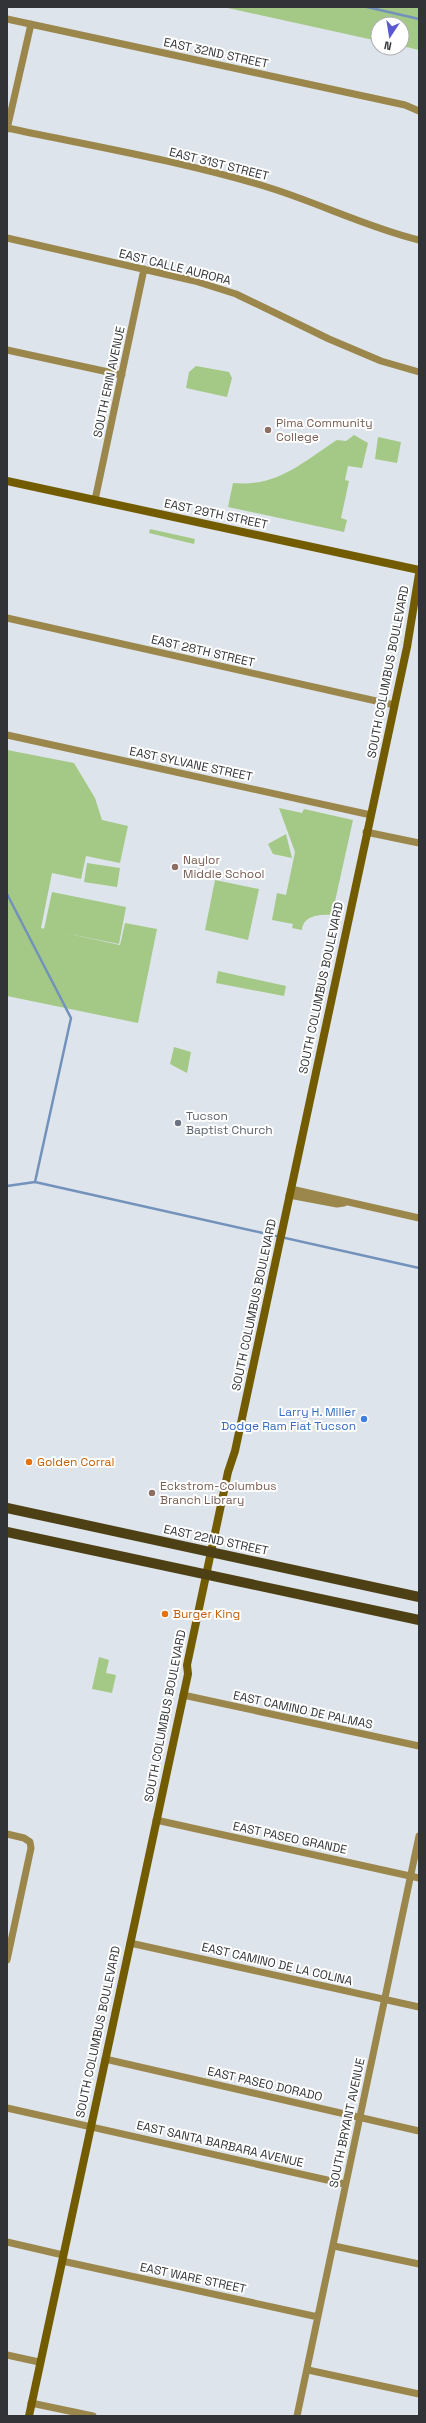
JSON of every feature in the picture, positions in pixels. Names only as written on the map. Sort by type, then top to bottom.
[{"type":"main road","name":"EAST 22ND STREET","points":[[7,1508],[419,1597]]},
{"type":"main road","points":[[7,1532],[419,1620]]},
{"type":"street","name":"EAST 32ND STREET","points":[[7,19],[405,105],[419,111]]},
{"type":"street","points":[[7,129],[31,24]]},
{"type":"street","name":"EAST 31ST STREET","points":[[7,129],[210,170],[278,190],[394,234],[419,240]]},
{"type":"street","name":"EAST CALLE AURORA","points":[[7,238],[195,280],[236,294],[381,361],[419,372]]},
{"type":"street","name":"SOUTH ERIN AVENUE","points":[[95,500],[144,269]]},
{"type":"street","points":[[7,350],[122,375]]},
{"type":"street","name":"EAST 29TH STREET","points":[[7,481],[419,570]]},
{"type":"street","name":"SOUTH COLUMBUS BOULEVARD","points":[[29,2416],[39,2362],[188,1674],[187,1665],[210,1553],[228,1472],[235,1451],[366,832],[371,815],[407,647],[419,574]]},
{"type":"street","name":"EAST 28TH STREET","points":[[7,618],[394,704]]},
{"type":"street","name":"EAST SYLVANE STREET","points":[[7,735],[371,815]]},
{"type":"street","points":[[366,832],[419,843]]},
{"type":"street","points":[[290,1192],[337,1204],[345,1203],[419,1218]]},
{"type":"street","name":"EAST CAMINO DE PALMAS","points":[[183,1695],[419,1746]]},
{"type":"street","name":"EAST PASEO GRANDE","points":[[156,1820],[419,1878]]},
{"type":"street","points":[[7,1834],[24,1838],[30,1842],[31,1848],[7,1960]]},
{"type":"street","name":"SOUTH BRYANT AVENUE","points":[[297,2416],[308,2370],[334,2246],[345,2184],[419,1836]]},
{"type":"street","name":"EAST CAMINO DE LA COLINA","points":[[130,1943],[419,2007]]},
{"type":"street","name":"EAST PASEO DORADO","points":[[105,2059],[419,2131]]},
{"type":"street","name":"EAST SANTA BARBARA AVENUE","points":[[7,2108],[345,2184]]},
{"type":"street","name":"EAST WARE STREET","points":[[7,2242],[62,2258],[318,2317]]},
{"type":"street","points":[[334,2246],[419,2264]]},
{"type":"street","points":[[7,2355],[39,2362]]},
{"type":"street","points":[[308,2370],[419,2394]]},
{"type":"street","points":[[31,2404],[93,2416]]},
{"type":"green space","points":[[223,7],[419,7],[419,50],[410,48],[410,16],[370,16],[370,39]]},
{"type":"green space","points":[[196,366],[229,372],[232,378],[227,397],[186,388],[189,372]]},
{"type":"green space","points":[[354,435],[368,443],[362,468],[348,466],[345,480],[349,481],[341,518],[347,520],[344,532],[228,507],[233,483],[249,483],[276,477],[300,465],[337,440],[346,441]]},
{"type":"green space","points":[[378,437],[401,442],[397,463],[375,459]]},
{"type":"green space","points":[[150,529],[195,539],[194,544],[149,533]]},
{"type":"green space","points":[[7,750],[74,763],[95,798],[102,820],[128,826],[120,863],[86,856],[81,879],[52,873],[41,928],[44,929],[52,892],[126,907],[119,944],[64,933],[120,945],[125,923],[157,929],[138,1023],[7,996]]},
{"type":"green space","points":[[279,808],[302,813],[304,809],[353,820],[332,915],[318,915],[309,918],[303,925],[302,930],[292,928],[293,924],[272,920],[277,893],[286,895],[295,852]]},
{"type":"green space","points":[[286,834],[292,858],[273,854],[268,844]]},
{"type":"green space","points":[[87,863],[120,868],[117,887],[84,882]]},
{"type":"green space","points":[[215,880],[259,889],[248,940],[205,930]]},
{"type":"green space","points":[[218,971],[286,986],[284,996],[216,983]]},
{"type":"green space","points":[[174,1047],[191,1052],[187,1073],[170,1064]]},
{"type":"green space","points":[[99,1657],[109,1660],[106,1673],[116,1675],[112,1693],[92,1689]]},
{"type":"waterway","points":[[367,7],[419,19]]},
{"type":"waterway","points":[[7,894],[71,1018],[35,1182],[419,1268]]},
{"type":"waterway","points":[[7,1186],[35,1182]]},
{"type":"place","name":"Pima Community College","points":[[268,430]]},
{"type":"place","name":"Naylor Middle School","points":[[175,867]]},
{"type":"place","name":"Tucson Baptist Church","points":[[178,1123]]},
{"type":"place","name":"Larry H. Miller Dodge Ram Fiat Tucson","points":[[364,1419]]},
{"type":"place","name":"Golden Corral","points":[[29,1462]]},
{"type":"place","name":"Eckstrom-Columbus Branch Library","points":[[152,1493]]},
{"type":"place","name":"Burger King","points":[[165,1614]]}]
